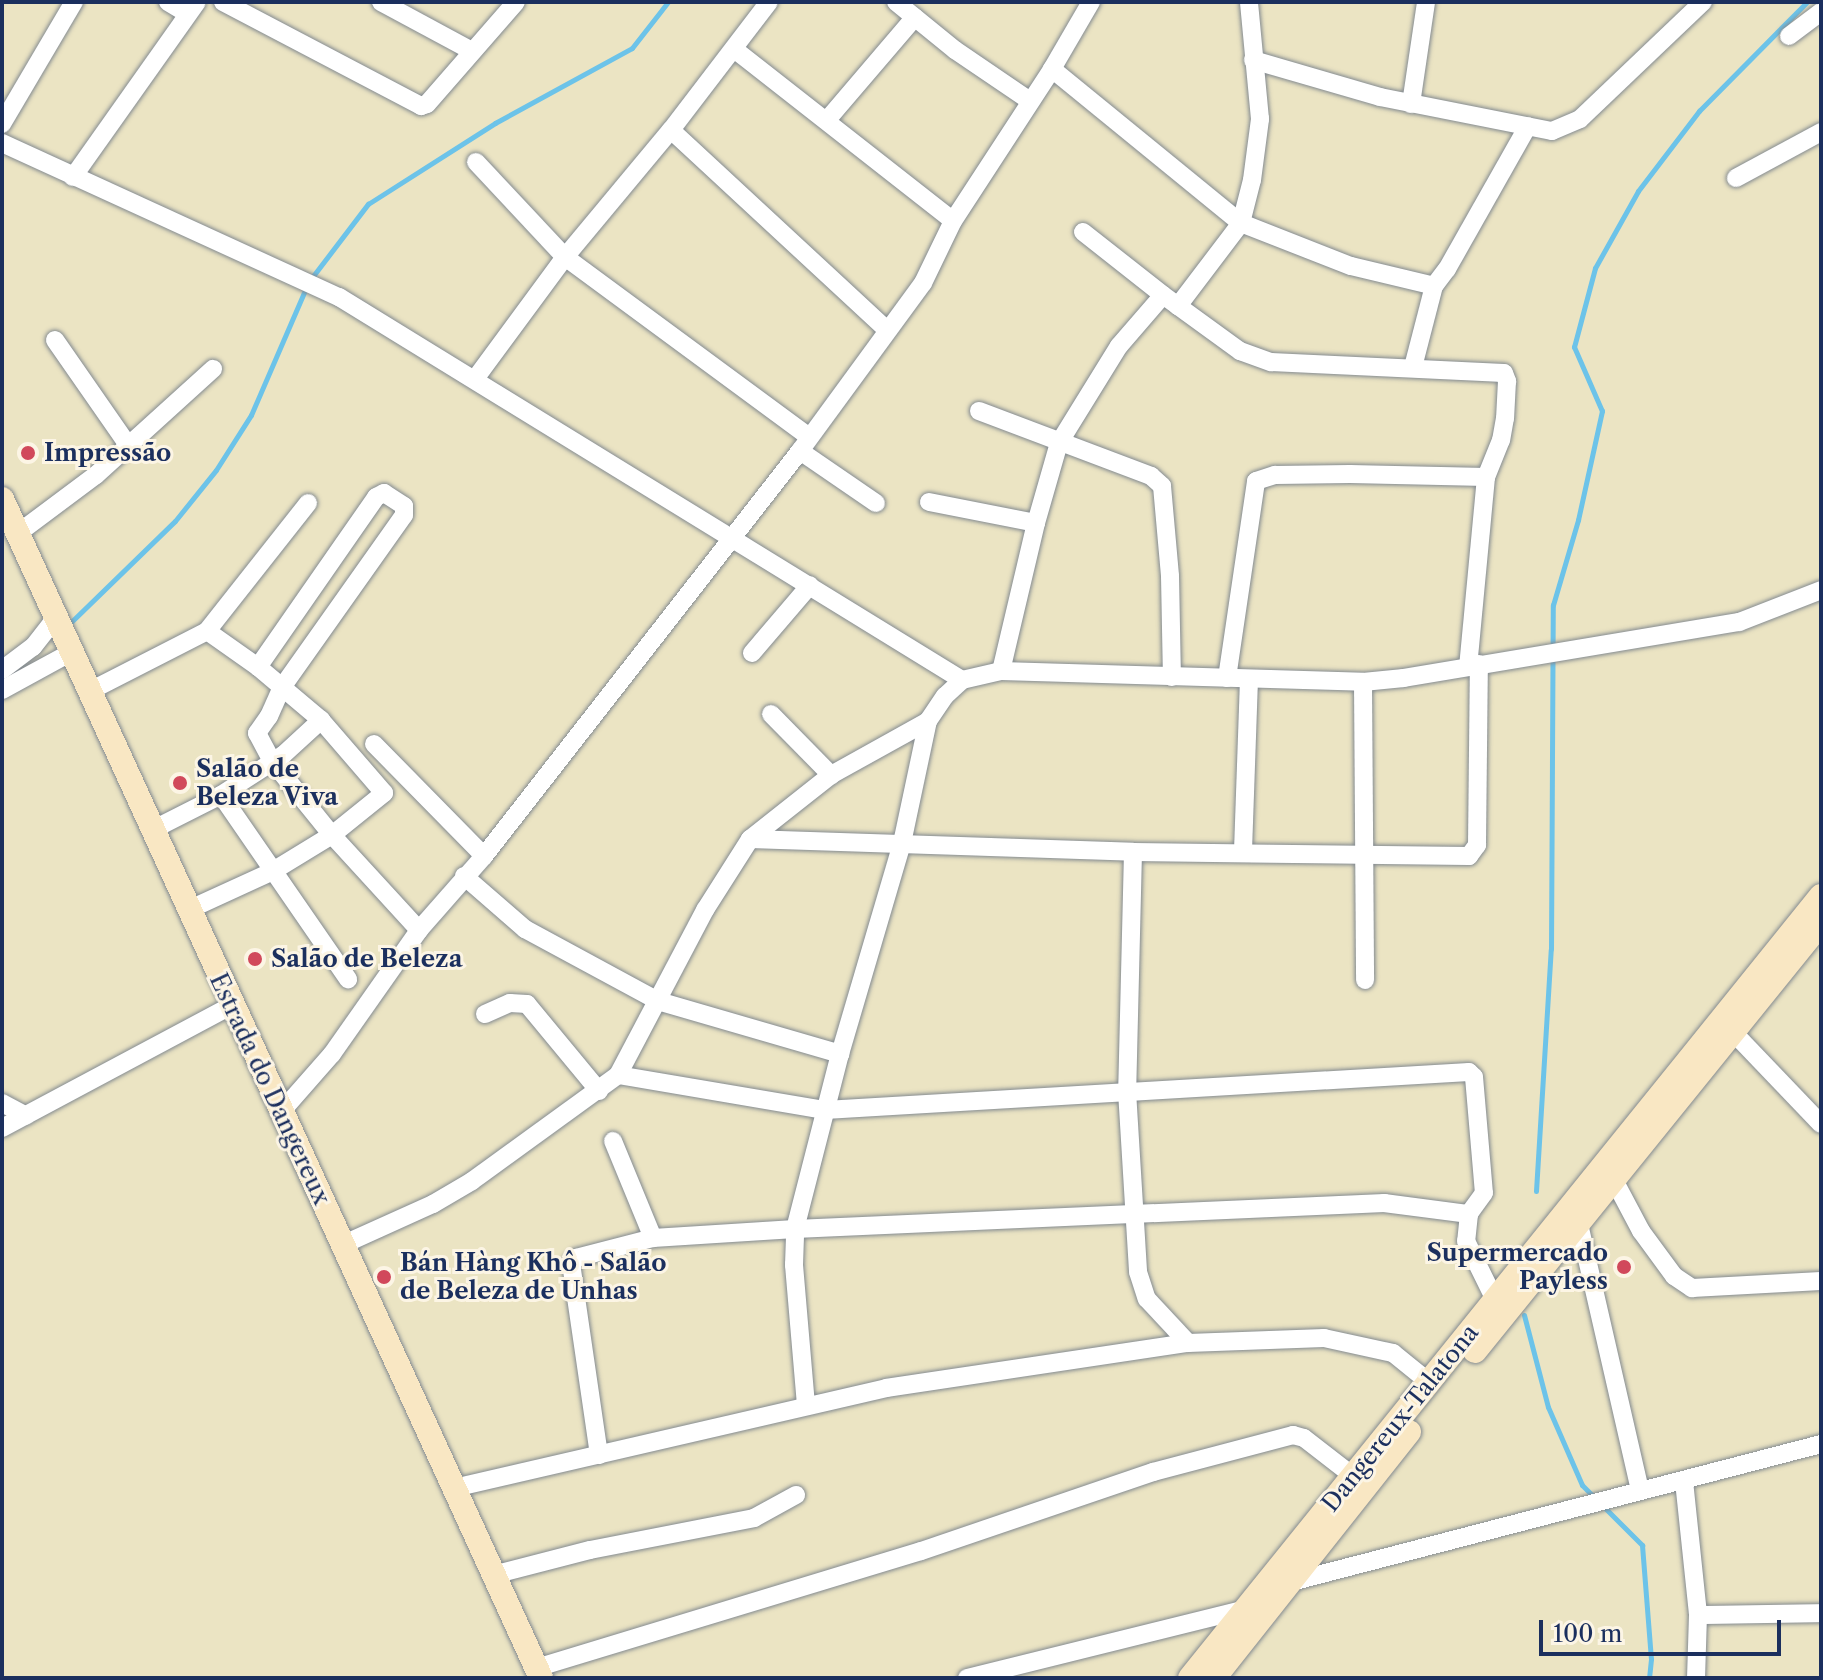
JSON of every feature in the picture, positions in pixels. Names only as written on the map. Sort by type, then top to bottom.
[{"type":"main road","name":"Estrada do Dangereux","points":[[2,499],[538,1673]]},
{"type":"main road","name":"Dangereux-Talatona","points":[[1190,1678],[1821,896]]},
{"type":"main road","name":"Dangereux-Talatona","points":[[1214,1678],[1821,923]]},
{"type":"street","points":[[2,124],[74,2]]},
{"type":"street","points":[[73,177],[193,8],[168,2]]},
{"type":"street","points":[[223,2],[421,106],[427,104],[516,2]]},
{"type":"street","points":[[381,2],[472,51]]},
{"type":"street","points":[[475,379],[565,257],[671,130],[769,2]]},
{"type":"street","points":[[896,2],[1030,101]]},
{"type":"street","points":[[281,1112],[332,1054],[419,930],[484,856],[730,536],[805,444],[923,283],[953,221],[1052,69],[1091,2]]},
{"type":"street","points":[[1001,671],[1036,523],[1059,443],[1119,346],[1171,300],[1241,223],[1252,180],[1260,119],[1249,2]]},
{"type":"street","points":[[1411,104],[1426,2]]},
{"type":"street","points":[[1253,60],[1411,104],[1552,131],[1580,119],[1703,2]]},
{"type":"street","points":[[1789,36],[1821,12]]},
{"type":"street","points":[[827,120],[915,17]]},
{"type":"street","points":[[734,49],[953,221]]},
{"type":"street","points":[[1052,69],[1241,223],[1351,266],[1434,286]]},
{"type":"street","points":[[1413,367],[1434,286],[1447,269],[1528,126]]},
{"type":"street","points":[[671,130],[887,330]]},
{"type":"street","points":[[1736,178],[1821,132]]},
{"type":"street","points":[[2,143],[339,297],[962,680]]},
{"type":"street","points":[[476,162],[565,257],[876,503]]},
{"type":"street","points":[[750,839],[1133,852],[1469,856],[1475,851],[1473,665],[1486,477],[1501,440],[1507,381],[1504,373],[1271,362],[1240,351],[1083,232]]},
{"type":"street","points":[[55,340],[128,445]]},
{"type":"street","points":[[17,534],[89,481],[213,369]]},
{"type":"street","points":[[979,411],[1151,476],[1162,486],[1170,576],[1172,677]]},
{"type":"street","points":[[1227,678],[1256,481],[1275,475],[1486,477]]},
{"type":"street","points":[[258,667],[376,497],[384,493],[404,506],[404,515],[282,687],[269,716],[257,733],[272,761],[332,835],[419,930]]},
{"type":"street","points":[[929,502],[1036,523]]},
{"type":"street","points":[[88,692],[207,631],[308,503]]},
{"type":"street","points":[[752,653],[810,585]]},
{"type":"street","points":[[806,1405],[794,1265],[795,1229],[840,1054],[902,843],[928,721],[945,696],[962,680],[1001,671],[1363,682],[1739,622],[1821,590]]},
{"type":"street","points":[[188,910],[273,871],[332,835],[384,793],[321,720],[258,667],[207,631]]},
{"type":"street","points":[[2,670],[33,647],[62,633]]},
{"type":"street","points":[[2,690],[62,633]]},
{"type":"street","points":[[1243,851],[1249,679]]},
{"type":"street","points":[[1363,682],[1365,980]]},
{"type":"street","points":[[771,714],[831,775]]},
{"type":"street","points":[[152,830],[221,795],[291,749],[321,720]]},
{"type":"street","points":[[342,1245],[433,1204],[472,1181],[618,1075],[705,910],[750,839],[831,775],[928,721]]},
{"type":"street","points":[[374,744],[484,856]]},
{"type":"street","points":[[221,795],[348,979]]},
{"type":"street","points":[[1133,852],[1127,1091],[1138,1272],[1147,1299],[1188,1343]]},
{"type":"street","points":[[464,876],[525,929],[658,1001],[840,1054]]},
{"type":"street","points":[[485,1014],[510,1003],[527,1004],[599,1091]]},
{"type":"street","points":[[2,1128],[232,1005]]},
{"type":"street","points":[[1733,1032],[1821,1124]]},
{"type":"street","points":[[618,1075],[825,1110],[1469,1072],[1474,1077],[1484,1193],[1469,1214],[1466,1241],[1495,1300]]},
{"type":"street","points":[[2,1103],[26,1116]]},
{"type":"street","points":[[613,1141],[653,1238]]},
{"type":"street","points":[[1614,1180],[1641,1231],[1674,1276],[1692,1288],[1821,1281]]},
{"type":"street","points":[[599,1455],[572,1262],[653,1238],[1384,1203],[1469,1214]]},
{"type":"street","points":[[1579,1224],[1640,1491]]},
{"type":"street","points":[[454,1488],[886,1388],[1188,1343],[1299,1336],[1324,1338],[1393,1353],[1429,1382]]},
{"type":"street","points":[[538,1673],[921,1551],[1153,1472],[1293,1435],[1304,1438],[1353,1476]]},
{"type":"street","points":[[1291,1582],[1821,1444]]},
{"type":"street","points":[[1684,1481],[1698,1615],[1696,1678]]},
{"type":"street","points":[[493,1575],[590,1550],[754,1518],[796,1495]]},
{"type":"street","points":[[967,1678],[1024,1661],[1245,1609]]},
{"type":"street","points":[[1698,1615],[1821,1613]]},
{"type":"waterway","points":[[310,280],[368,204],[495,123],[632,48],[668,2]]},
{"type":"waterway","points":[[1536,1191],[1551,949],[1553,605],[1578,520],[1602,411],[1574,347],[1595,268],[1638,191],[1699,111],[1807,2]]},
{"type":"waterway","points":[[68,625],[175,521],[216,470],[251,415],[306,288]]},
{"type":"waterway","points":[[1524,1315],[1548,1407],[1582,1485],[1595,1498]]},
{"type":"waterway","points":[[1602,1505],[1642,1545],[1651,1659],[1649,1678]]},
{"type":"place","name":"Impressão","points":[[28,453]]},
{"type":"place","name":"Salão de Beleza Viva","points":[[180,783]]},
{"type":"place","name":"Salão de Beleza","points":[[255,959]]},
{"type":"place","name":"Supermercado Payless","points":[[1624,1267]]},
{"type":"place","name":"Bán Hàng Khô - Salão de Beleza de Unhas","points":[[384,1277]]}]
